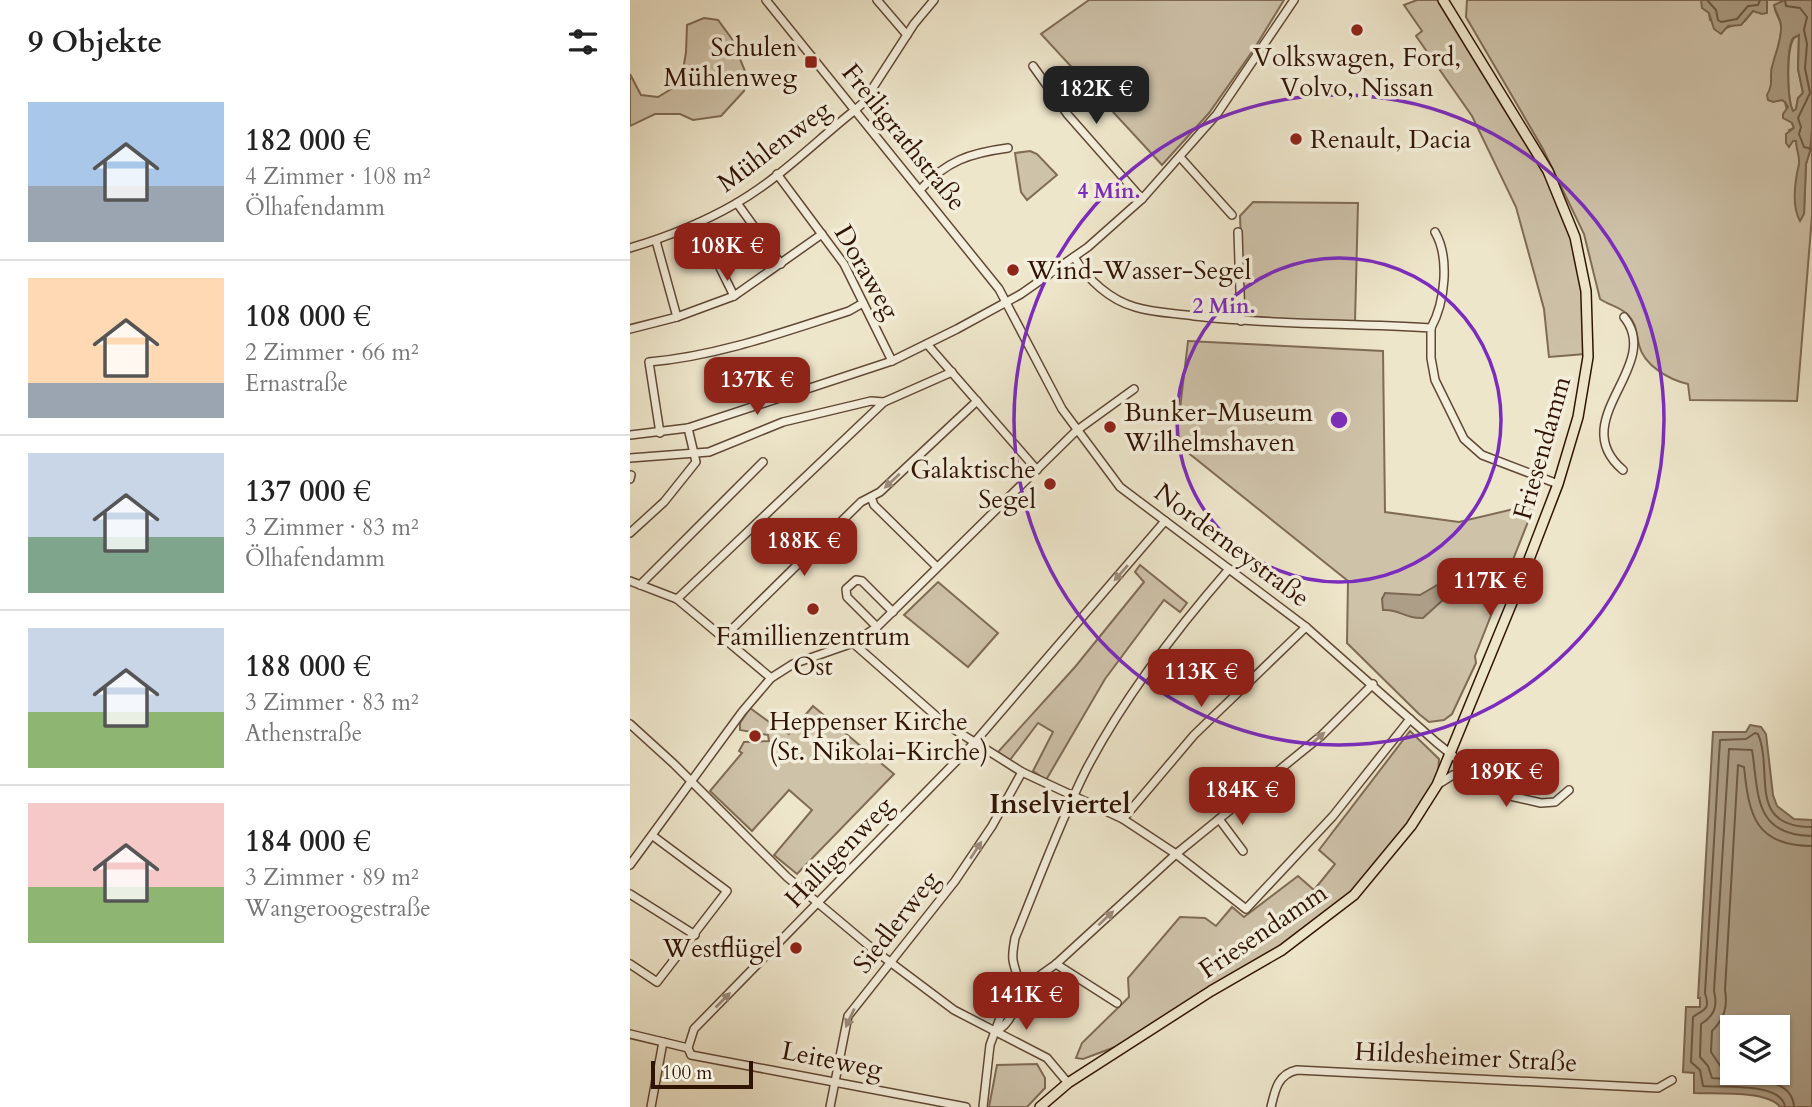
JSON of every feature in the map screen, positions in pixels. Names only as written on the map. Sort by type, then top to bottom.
[{"type":"main road","name":"Friesendamm","points":[[1040,1107],[1068,1083],[1211,991],[1282,950],[1354,895],[1411,826],[1437,785],[1558,484],[1578,417],[1587,368],[1586,291],[1575,237],[1548,171],[1443,0]]},
{"type":"street","name":"Freiligrathstraße","points":[[766,0],[1007,302]]},
{"type":"street","points":[[877,0],[907,35]]},
{"type":"street","name":"Mühlenweg","points":[[630,248],[656,241],[698,223],[737,203],[777,174],[863,103],[907,35],[934,0]]},
{"type":"street","points":[[630,435],[688,428],[892,360],[1007,302],[1074,257],[1142,199],[1217,114],[1294,0]]},
{"type":"street","points":[[1033,66],[1068,115],[1142,199]]},
{"type":"street","points":[[920,190],[949,163],[979,151],[1008,148]]},
{"type":"street","points":[[1180,157],[1232,215]]},
{"type":"street","name":"Doraweg","points":[[777,174],[844,264],[892,360]]},
{"type":"street","points":[[737,203],[781,264]]},
{"type":"street","points":[[698,223],[734,296]]},
{"type":"street","points":[[1238,232],[1241,321]]},
{"type":"street","points":[[1435,232],[1443,248],[1443,279],[1437,318],[1431,328],[1431,358],[1435,380],[1464,439],[1482,455],[1558,484]]},
{"type":"street","points":[[630,329],[677,317],[734,296],[822,234]]},
{"type":"street","points":[[656,241],[677,317]]},
{"type":"street","points":[[1074,257],[1096,285],[1134,307],[1241,321],[1431,328]]},
{"type":"street","name":"Norderneystraße","points":[[1007,302],[1076,431],[1120,487],[1306,626],[1409,719],[1499,791],[1531,802],[1555,802],[1569,790]]},
{"type":"street","points":[[660,433],[649,362],[686,359],[736,346],[849,311],[863,303]]},
{"type":"street","points":[[1623,470],[1610,456],[1604,428],[1607,410],[1630,366],[1633,352],[1632,330],[1624,317]]},
{"type":"street","points":[[928,344],[1037,470]]},
{"type":"street","points":[[677,599],[884,402],[952,372]]},
{"type":"street","points":[[630,864],[742,712],[771,678],[793,664],[853,643],[877,628],[1076,431],[1134,389]]},
{"type":"street","points":[[630,458],[709,452],[783,422],[871,401],[884,402]]},
{"type":"street","points":[[723,638],[861,502],[880,492],[977,401]]},
{"type":"street","points":[[630,533],[664,502],[696,462],[688,428]]},
{"type":"street","points":[[640,585],[763,462]]},
{"type":"street","points":[[871,497],[874,505],[937,567]]},
{"type":"street","name":"Halligenweg","points":[[689,1051],[694,1029],[974,743],[1165,522]]},
{"type":"street","points":[[993,1032],[1007,1024],[1019,994],[1013,960],[1015,938],[1074,796],[1104,738],[1153,662],[1188,615],[1229,569]]},
{"type":"street","points":[[877,628],[847,597],[846,590],[856,580],[862,581],[892,612]]},
{"type":"street","points":[[630,581],[677,599],[771,678]]},
{"type":"street","points":[[1123,819],[1194,735],[1306,626]]},
{"type":"street","points":[[853,643],[944,723],[1022,772],[1123,819],[1176,855],[1246,909],[1333,816],[1409,719]]},
{"type":"street","points":[[1019,983],[1031,981],[1056,964],[1176,855],[1321,736],[1373,684]]},
{"type":"street","points":[[630,724],[818,904],[891,964],[954,1010],[1047,1058],[1068,1083]]},
{"type":"street","points":[[1437,785],[1453,775],[1471,771]]},
{"type":"street","name":"Siedlerweg","points":[[830,1107],[848,1016],[955,881],[997,817],[1022,772]]},
{"type":"street","points":[[1219,820],[1244,851]]},
{"type":"street","points":[[630,964],[657,982],[727,891],[653,836]]},
{"type":"street","points":[[630,894],[695,935]]},
{"type":"street","points":[[1056,964],[1117,1003]]},
{"type":"street","points":[[984,1107],[993,1032]]},
{"type":"street","name":"Leiteweg","points":[[630,1034],[689,1051],[966,1107]]},
{"type":"street","points":[[651,1107],[663,1042]]},
{"type":"street","name":"Hildesheimer Straße","points":[[1272,1103],[1279,1080],[1297,1070],[1658,1088],[1672,1080]]},
{"type":"shaded area","points":[[1089,0],[1284,0],[1254,49],[1209,113],[1162,165],[1041,34]]},
{"type":"shaded area","points":[[1417,0],[1439,0],[1545,172],[1572,238],[1583,291],[1585,354],[1549,357],[1544,309],[1516,207],[1472,116],[1416,36],[1422,31],[1404,5]]},
{"type":"shaded area","points":[[1467,0],[1701,0],[1710,20],[1724,29],[1745,21],[1753,11],[1766,4],[1767,0],[1794,0],[1784,2],[1775,10],[1781,25],[1781,35],[1772,76],[1773,86],[1777,95],[1785,102],[1794,128],[1789,130],[1793,141],[1796,141],[1800,161],[1804,214],[1806,164],[1812,129],[1812,216],[1797,401],[1690,400],[1688,384],[1666,375],[1646,359],[1631,318],[1622,310],[1600,299],[1584,234],[1543,149],[1466,17]]},
{"type":"shaded area","points":[[704,18],[718,20],[732,39],[747,76],[744,91],[721,116],[693,120],[680,114],[655,114],[630,126],[630,74],[641,95],[658,97],[681,83],[687,25]]},
{"type":"shaded area","points":[[1799,35],[1798,69],[1803,93],[1793,112],[1788,74],[1791,44]]},
{"type":"shaded area","points":[[1030,151],[1037,154],[1057,175],[1027,200],[1021,192],[1015,153]]},
{"type":"shaded area","points":[[1253,202],[1358,203],[1355,322],[1244,320],[1240,216]]},
{"type":"shaded area","points":[[1188,341],[1383,351],[1385,512],[1459,522],[1535,504],[1475,656],[1476,663],[1452,714],[1444,720],[1429,722],[1347,643],[1348,581],[1176,443]]},
{"type":"shaded area","points":[[1140,565],[1187,603],[1180,612],[1164,600],[1105,679],[1046,780],[1033,771],[1053,732],[1038,723],[1010,760],[998,752],[1075,667],[1144,582],[1135,572]]},
{"type":"shaded area","points":[[938,582],[998,633],[968,667],[904,615]]},
{"type":"shaded area","points":[[813,706],[894,774],[797,874],[774,855],[812,810],[789,790],[752,831],[710,791],[742,753],[739,751],[744,742],[769,741],[768,735],[740,730],[740,723],[750,708],[789,734]]},
{"type":"shaded area","points":[[1410,731],[1439,759],[1438,775],[1410,826],[1354,893],[1281,949],[1115,1047],[1083,1059],[1076,1058],[1082,1043],[1129,997],[1128,978],[1180,917],[1205,918],[1216,926],[1232,907],[1244,917],[1298,876],[1314,890],[1335,864],[1319,850]]},
{"type":"shaded area","points":[[1037,1064],[1045,1078],[1045,1088],[1027,1107],[989,1107],[997,1065]]},
{"type":"water","points":[[1701,0],[1767,0],[1767,13],[1753,11],[1741,25],[1728,26],[1721,34],[1714,29],[1709,13],[1702,8]]},
{"type":"water","points":[[1785,0],[1812,0],[1812,129],[1806,164],[1804,214],[1800,221],[1795,200],[1799,162],[1796,141],[1789,147],[1786,143],[1786,134],[1794,128],[1792,123],[1783,118],[1788,107],[1785,102],[1773,102],[1768,100],[1767,95],[1781,31],[1774,5]],"holes":[[[1799,35],[1798,69],[1803,93],[1793,111],[1789,96],[1788,63],[1793,38]]]},
{"type":"water","points":[[1439,584],[1444,599],[1423,618],[1383,610],[1382,599],[1385,593],[1420,595]]},
{"type":"water","points":[[1750,725],[1761,727],[1766,734],[1773,795],[1777,806],[1794,819],[1812,820],[1812,1107],[1780,1107],[1774,1102],[1753,1095],[1694,1093],[1694,1073],[1683,1072],[1686,1007],[1700,1007],[1698,998],[1713,732],[1746,732]]},
{"type":"place","name":"Volkswagen, Ford, Volvo, Nissan","points":[[1357,30]]},
{"type":"place","name":"Schulen Mühlenweg","points":[[811,62]]},
{"type":"place","name":"Renault, Dacia","points":[[1296,139]]},
{"type":"place","name":"Wind-Wasser-Segel","points":[[1013,270]]},
{"type":"place","name":"Bunker-Museum Wilhelmshaven","points":[[1110,427]]},
{"type":"place","name":"Galaktische Segel","points":[[1050,484]]},
{"type":"place","name":"Famillienzentrum Ost","points":[[813,609]]},
{"type":"place","name":"Heppenser Kirche (St. Nikolai-Kirche)","points":[[755,736]]},
{"type":"place","name":"Westflügel","points":[[796,948]]},
{"type":"district","name":"Inselviertel","points":[[1060,804]]}]
